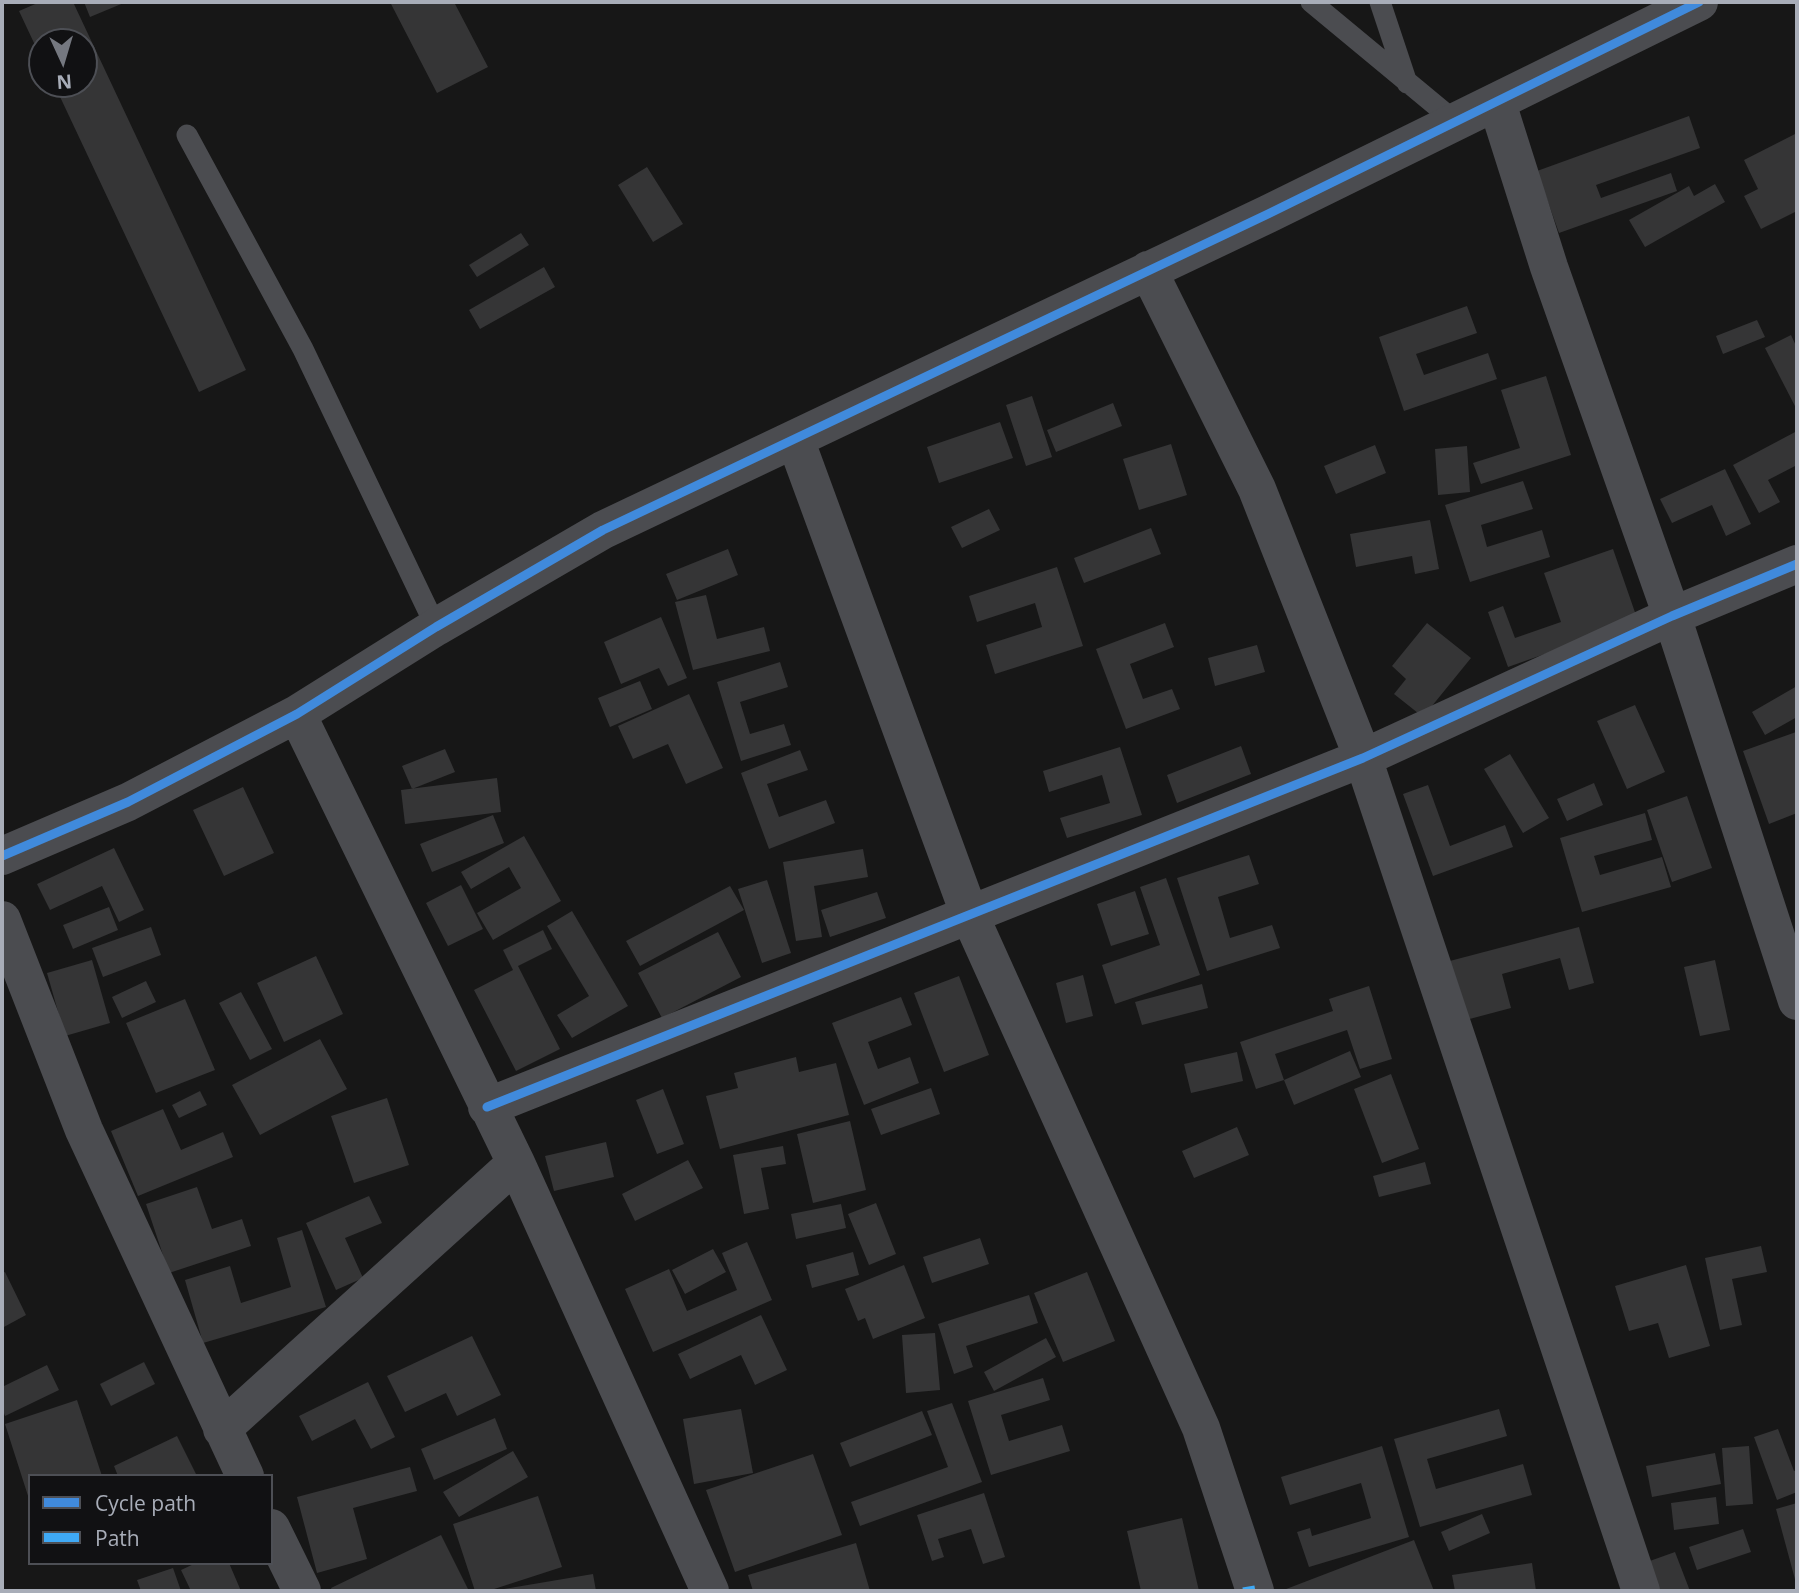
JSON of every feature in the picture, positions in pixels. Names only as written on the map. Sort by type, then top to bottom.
[{"type":"street","points":[[2,856],[128,802],[297,714],[436,627],[603,530],[1497,103],[1699,2]]},
{"type":"street","points":[[1497,103],[1549,267],[1672,616],[1797,1000]]},
{"type":"street","points":[[1147,270],[1258,489],[1363,758],[1641,1591]]},
{"type":"street","points":[[795,439],[970,916],[1201,1428],[1255,1591]]},
{"type":"street","points":[[487,1107],[1363,758],[1672,616],[1797,564]]},
{"type":"street","points":[[297,714],[516,1163],[710,1591]]},
{"type":"street","points":[[2,920],[84,1130],[244,1474]]},
{"type":"street","points":[[222,1429],[516,1163]]},
{"type":"street","points":[[273,1532],[302,1591]]},
{"type":"lane","points":[[1311,2],[1457,122]]},
{"type":"lane","points":[[1380,2],[1407,83]]},
{"type":"lane","points":[[187,135],[303,349],[436,627]]},
{"type":"building","points":[[40,2],[73,2],[85,28],[28,28],[28,30],[19,11]]},
{"type":"building","points":[[84,2],[126,2],[90,17]]},
{"type":"building","points":[[390,2],[454,2],[488,67],[437,93]]},
{"type":"building","points":[[98,55],[246,370],[199,392],[61,98],[98,98]]},
{"type":"building","points":[[1689,116],[1700,148],[1596,185],[1601,198],[1671,173],[1677,191],[1559,233],[1537,171]]},
{"type":"building","points":[[1797,133],[1797,211],[1761,229],[1744,196],[1758,189],[1744,160]]},
{"type":"building","points":[[647,167],[683,224],[653,242],[618,185]]},
{"type":"building","points":[[1715,184],[1725,202],[1645,247],[1629,220],[1689,186],[1694,196]]},
{"type":"building","points":[[521,233],[529,245],[477,277],[469,265]]},
{"type":"building","points":[[544,267],[555,287],[480,329],[469,310]]},
{"type":"building","points":[[1467,306],[1477,333],[1416,354],[1424,375],[1488,353],[1497,379],[1404,411],[1379,337]]},
{"type":"building","points":[[1757,320],[1765,337],[1723,354],[1716,336]]},
{"type":"building","points":[[1791,335],[1797,348],[1797,410],[1765,348]]},
{"type":"building","points":[[1546,376],[1571,455],[1481,484],[1473,463],[1520,448],[1501,390]]},
{"type":"building","points":[[1032,396],[1052,457],[1026,466],[1006,405]]},
{"type":"building","points":[[1113,403],[1122,426],[1056,452],[1047,430]]},
{"type":"building","points":[[1000,422],[1013,458],[939,483],[927,447]]},
{"type":"building","points":[[1797,431],[1797,465],[1768,480],[1780,502],[1759,513],[1733,465]]},
{"type":"building","points":[[1171,444],[1187,495],[1139,510],[1123,459]]},
{"type":"building","points":[[1375,445],[1386,473],[1336,494],[1324,466]]},
{"type":"building","points":[[1467,446],[1470,492],[1438,495],[1435,449]]},
{"type":"building","points":[[1725,469],[1751,524],[1726,536],[1712,505],[1672,523],[1660,499]]},
{"type":"building","points":[[1523,481],[1533,509],[1481,525],[1487,547],[1542,530],[1550,557],[1470,582],[1445,505]]},
{"type":"building","points":[[989,509],[1000,530],[962,548],[951,527]]},
{"type":"building","points":[[1430,520],[1439,569],[1415,574],[1412,556],[1356,567],[1350,534]]},
{"type":"building","points":[[1151,528],[1161,554],[1084,583],[1074,558]]},
{"type":"building","points":[[728,549],[738,575],[677,600],[666,574]]},
{"type":"building","points":[[1613,549],[1638,621],[1508,667],[1488,612],[1503,606],[1515,638],[1561,622],[1544,573]]},
{"type":"building","points":[[1057,567],[1083,646],[995,674],[986,645],[1042,627],[1035,603],[977,622],[969,596]]},
{"type":"building","points":[[706,595],[717,639],[764,627],[770,651],[693,670],[675,602]]},
{"type":"building","points":[[661,617],[687,678],[668,686],[659,668],[621,684],[604,642]]},
{"type":"building","points":[[1165,623],[1174,647],[1130,664],[1143,699],[1172,689],[1180,709],[1126,729],[1096,649]]},
{"type":"building","points":[[1427,623],[1471,658],[1423,717],[1394,694],[1406,679],[1392,666]]},
{"type":"building","points":[[1257,645],[1265,672],[1215,686],[1208,658]]},
{"type":"building","points":[[780,662],[788,687],[740,702],[750,734],[784,724],[791,745],[741,761],[717,682]]},
{"type":"building","points":[[640,681],[652,709],[610,727],[598,698]]},
{"type":"building","points":[[1797,686],[1797,717],[1765,735],[1752,712]]},
{"type":"building","points":[[689,694],[723,768],[686,784],[668,744],[633,759],[618,726]]},
{"type":"building","points":[[1635,705],[1665,772],[1627,789],[1597,721]]},
{"type":"building","points":[[1796,732],[1797,813],[1769,824],[1743,751]]},
{"type":"building","points":[[1241,746],[1251,774],[1177,803],[1167,775]]},
{"type":"building","points":[[1120,747],[1142,815],[1067,838],[1060,818],[1110,803],[1102,775],[1049,792],[1043,771]]},
{"type":"building","points":[[445,749],[455,772],[412,789],[402,766]]},
{"type":"building","points":[[800,750],[808,770],[767,784],[779,817],[826,800],[835,823],[769,849],[741,773]]},
{"type":"building","points":[[1510,754],[1549,818],[1523,833],[1484,769]]},
{"type":"building","points":[[497,778],[501,812],[405,824],[401,790]]},
{"type":"building","points":[[1594,783],[1603,805],[1567,821],[1557,799]]},
{"type":"building","points":[[1428,785],[1450,846],[1505,825],[1513,847],[1433,876],[1403,794]]},
{"type":"building","points":[[243,787],[274,853],[224,876],[193,810]]},
{"type":"building","points":[[1687,796],[1712,868],[1672,882],[1647,810]]},
{"type":"building","points":[[1645,813],[1652,840],[1594,856],[1600,875],[1662,857],[1671,887],[1582,912],[1560,838]]},
{"type":"building","points":[[493,815],[504,843],[432,872],[420,844]]},
{"type":"building","points":[[524,836],[561,901],[493,940],[477,913],[521,888],[509,867],[471,889],[461,872]]},
{"type":"building","points":[[114,848],[144,910],[119,922],[102,886],[50,910],[37,884]]},
{"type":"building","points":[[863,849],[868,877],[814,886],[822,937],[796,941],[783,862]]},
{"type":"building","points":[[1249,855],[1259,884],[1218,897],[1230,938],[1272,925],[1280,948],[1207,971],[1177,878]]},
{"type":"building","points":[[1166,878],[1200,975],[1115,1004],[1102,965],[1160,945],[1140,887]]},
{"type":"building","points":[[767,880],[791,953],[762,963],[738,889]]},
{"type":"building","points":[[461,885],[483,929],[448,946],[426,903]]},
{"type":"building","points":[[730,886],[744,910],[640,966],[626,941]]},
{"type":"building","points":[[1135,891],[1149,934],[1111,946],[1097,904]]},
{"type":"building","points":[[877,892],[886,918],[830,937],[821,910]]},
{"type":"building","points":[[109,907],[118,930],[73,949],[63,925]]},
{"type":"building","points":[[572,911],[628,1006],[572,1038],[557,1015],[589,996],[547,926]]},
{"type":"building","points":[[151,927],[161,955],[103,977],[92,948]]},
{"type":"building","points":[[1579,927],[1594,983],[1569,990],[1560,958],[1502,974],[1511,1008],[1462,1021],[1446,962]]},
{"type":"building","points":[[543,930],[552,949],[518,966],[560,1049],[516,1071],[474,990],[513,970],[503,950]]},
{"type":"building","points":[[718,932],[741,977],[662,1018],[638,973]]},
{"type":"building","points":[[316,956],[343,1014],[284,1042],[257,983]]},
{"type":"building","points":[[92,960],[110,1023],[65,1036],[47,973]]},
{"type":"building","points":[[1715,960],[1730,1030],[1700,1036],[1684,967]]},
{"type":"building","points":[[1083,975],[1093,1016],[1066,1023],[1056,983]]},
{"type":"building","points":[[959,976],[989,1055],[944,1072],[914,993]]},
{"type":"building","points":[[146,981],[156,1002],[122,1018],[112,997]]},
{"type":"building","points":[[1202,984],[1208,1008],[1142,1025],[1135,1002]]},
{"type":"building","points":[[1369,986],[1392,1059],[1360,1069],[1347,1030],[1275,1054],[1284,1080],[1256,1089],[1240,1042],[1333,1011],[1329,999]]},
{"type":"building","points":[[241,992],[272,1049],[250,1060],[219,1003]]},
{"type":"building","points":[[901,997],[912,1025],[868,1042],[878,1069],[910,1057],[919,1083],[864,1105],[832,1023]]},
{"type":"building","points":[[185,999],[215,1070],[156,1093],[126,1023]]},
{"type":"building","points":[[320,1039],[347,1089],[260,1135],[232,1085]]},
{"type":"building","points":[[1350,1051],[1361,1077],[1294,1105],[1284,1080]]},
{"type":"building","points":[[1237,1052],[1243,1081],[1191,1093],[1184,1064]]},
{"type":"building","points":[[796,1057],[799,1072],[836,1063],[849,1115],[720,1149],[706,1096],[738,1088],[734,1073]]},
{"type":"building","points":[[1391,1074],[1419,1149],[1382,1163],[1354,1089]]},
{"type":"building","points":[[931,1088],[940,1114],[881,1135],[871,1109]]},
{"type":"building","points":[[663,1089],[684,1144],[657,1154],[636,1100]]},
{"type":"building","points":[[200,1091],[207,1105],[179,1118],[172,1105]]},
{"type":"building","points":[[387,1098],[409,1165],[354,1183],[331,1116]]},
{"type":"building","points":[[163,1109],[181,1150],[223,1132],[233,1157],[138,1196],[111,1131]]},
{"type":"building","points":[[850,1121],[866,1190],[813,1203],[797,1134]]},
{"type":"building","points":[[1237,1127],[1249,1155],[1194,1178],[1182,1151]]},
{"type":"building","points":[[606,1142],[614,1177],[554,1191],[545,1156]]},
{"type":"building","points":[[783,1146],[786,1164],[761,1168],[769,1209],[744,1214],[733,1155]]},
{"type":"building","points":[[688,1160],[703,1188],[635,1221],[622,1194]]},
{"type":"building","points":[[1425,1162],[1431,1184],[1379,1197],[1373,1176]]},
{"type":"building","points":[[197,1187],[212,1229],[242,1219],[251,1246],[169,1273],[146,1204]]},
{"type":"building","points":[[369,1196],[382,1223],[345,1238],[363,1278],[336,1290],[306,1223]]},
{"type":"building","points":[[876,1203],[896,1254],[869,1265],[848,1214]]},
{"type":"building","points":[[841,1204],[846,1228],[796,1239],[791,1214]]},
{"type":"building","points":[[302,1230],[326,1307],[203,1343],[185,1280],[230,1266],[241,1303],[291,1287],[277,1238]]},
{"type":"building","points":[[980,1238],[989,1264],[932,1283],[923,1257]]},
{"type":"building","points":[[747,1242],[772,1300],[653,1352],[625,1289],[669,1269],[687,1311],[737,1290],[722,1253]]},
{"type":"building","points":[[1761,1246],[1767,1272],[1732,1279],[1742,1325],[1720,1330],[1705,1258]]},
{"type":"building","points":[[713,1249],[726,1272],[685,1294],[672,1270]]},
{"type":"building","points":[[853,1252],[859,1275],[812,1288],[806,1265]]},
{"type":"building","points":[[904,1265],[925,1318],[873,1339],[865,1318],[858,1321],[845,1289]]},
{"type":"building","points":[[1686,1265],[1710,1346],[1669,1358],[1658,1323],[1629,1331],[1615,1286]]},
{"type":"building","points":[[5,1272],[26,1315],[2,1328],[2,1273]]},
{"type":"building","points":[[1087,1272],[1115,1341],[1063,1362],[1034,1293]]},
{"type":"building","points":[[1029,1295],[1038,1323],[966,1346],[973,1367],[954,1374],[938,1324]]},
{"type":"building","points":[[761,1315],[787,1370],[755,1385],[741,1355],[690,1379],[678,1354]]},
{"type":"building","points":[[935,1333],[940,1390],[906,1393],[902,1335]]},
{"type":"building","points":[[472,1336],[501,1395],[457,1416],[446,1393],[405,1412],[387,1376]]},
{"type":"building","points":[[1046,1338],[1056,1357],[994,1391],[984,1372]]},
{"type":"building","points":[[144,1362],[155,1384],[111,1406],[100,1384]]},
{"type":"building","points":[[47,1365],[59,1390],[5,1416],[2,1408],[2,1387]]},
{"type":"building","points":[[1043,1378],[1050,1400],[1001,1415],[1009,1441],[1062,1425],[1070,1451],[991,1475],[968,1401]]},
{"type":"building","points":[[368,1382],[395,1437],[371,1449],[355,1419],[312,1441],[299,1416]]},
{"type":"building","points":[[77,1400],[101,1474],[28,1474],[28,1496],[5,1424]]},
{"type":"building","points":[[952,1403],[982,1482],[860,1526],[851,1502],[948,1467],[927,1411]]},
{"type":"building","points":[[741,1409],[753,1473],[694,1484],[683,1419]]},
{"type":"building","points":[[1499,1409],[1507,1436],[1427,1459],[1436,1489],[1523,1464],[1532,1495],[1420,1527],[1394,1439]]},
{"type":"building","points":[[922,1411],[932,1435],[850,1467],[840,1443]]},
{"type":"building","points":[[495,1418],[507,1449],[434,1480],[421,1449]]},
{"type":"building","points":[[1778,1429],[1794,1471],[1797,1470],[1797,1492],[1777,1500],[1754,1437]]},
{"type":"building","points":[[177,1436],[196,1474],[117,1474],[114,1466]]},
{"type":"building","points":[[1382,1446],[1409,1537],[1309,1567],[1297,1532],[1310,1528],[1312,1536],[1371,1518],[1361,1483],[1290,1505],[1281,1477]]},
{"type":"building","points":[[1749,1446],[1753,1504],[1726,1506],[1722,1448]]},
{"type":"building","points":[[513,1451],[528,1477],[459,1517],[443,1492]]},
{"type":"building","points":[[1715,1453],[1721,1484],[1652,1497],[1646,1466]]},
{"type":"building","points":[[813,1454],[842,1535],[735,1572],[706,1490]]},
{"type":"building","points":[[410,1467],[417,1491],[353,1508],[367,1559],[317,1573],[297,1497]]},
{"type":"building","points":[[984,1493],[1005,1557],[983,1564],[971,1529],[938,1539],[944,1557],[932,1561],[917,1515]]},
{"type":"building","points":[[538,1496],[562,1567],[488,1591],[475,1591],[453,1524]]},
{"type":"building","points":[[1716,1497],[1719,1524],[1674,1530],[1671,1503]]},
{"type":"building","points":[[1797,1503],[1797,1583],[1796,1583],[1776,1509]]},
{"type":"building","points":[[1482,1514],[1490,1533],[1449,1551],[1441,1532]]},
{"type":"building","points":[[1182,1518],[1199,1591],[1141,1591],[1127,1531]]},
{"type":"building","points":[[1743,1529],[1751,1552],[1697,1570],[1689,1547]]},
{"type":"building","points":[[441,1535],[469,1591],[332,1591],[331,1588]]},
{"type":"building","points":[[1414,1540],[1434,1591],[1281,1591]]},
{"type":"building","points":[[856,1543],[870,1591],[753,1591],[748,1575]]},
{"type":"building","points":[[1675,1552],[1690,1591],[1643,1591],[1633,1567]]},
{"type":"building","points":[[1532,1563],[1536,1591],[1455,1591],[1452,1575]]},
{"type":"building","points":[[192,1565],[230,1565],[241,1591],[191,1591],[181,1570]]},
{"type":"building","points":[[173,1568],[181,1591],[141,1591],[137,1580]]},
{"type":"building","points":[[593,1574],[596,1591],[498,1591],[498,1590]]},
{"type":"marked path","points":[[1243,1591],[1255,1589]]},
{"type":"cycle path","points":[[2,856],[128,802],[297,714],[436,627],[603,530],[1268,214],[1699,2]]},
{"type":"cycle path","points":[[487,1107],[1363,758],[1672,616],[1797,564]]}]
